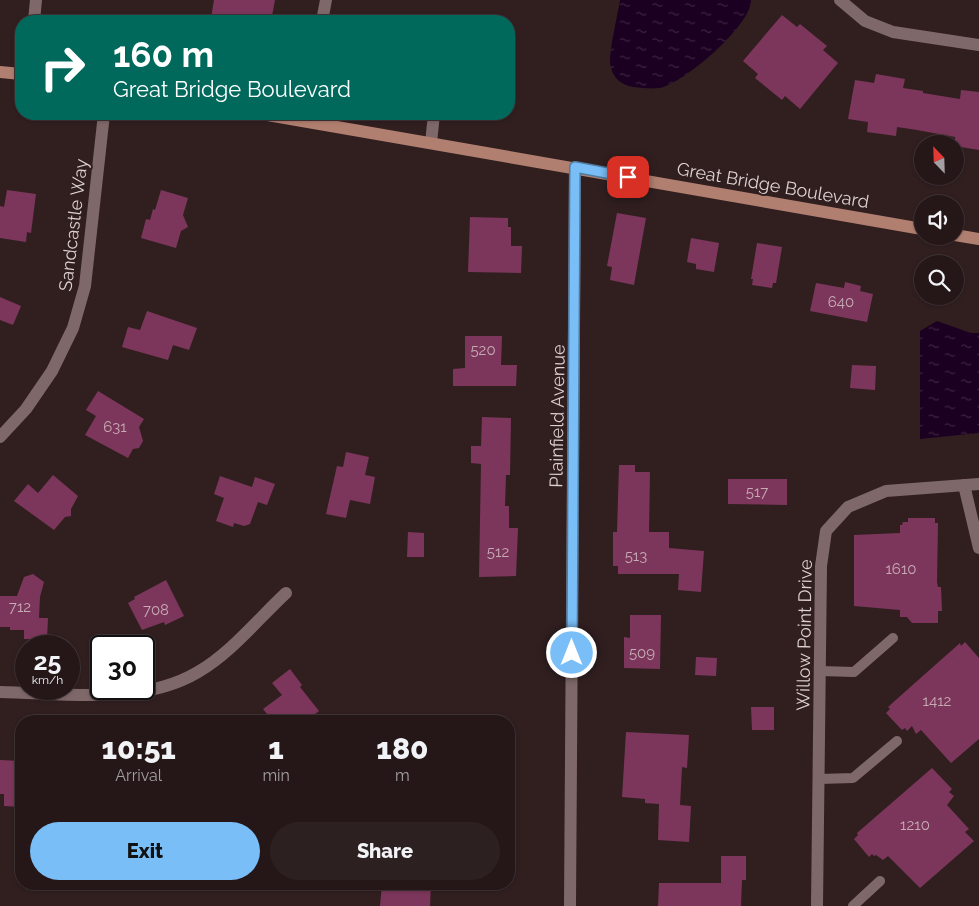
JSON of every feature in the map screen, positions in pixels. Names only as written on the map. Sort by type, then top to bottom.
[{"type":"main road","points":[[0,72],[15,73]]},
{"type":"main road","name":"Great Bridge Boulevard","points":[[298,120],[914,228]]},
{"type":"main road","points":[[964,236],[979,239]]},
{"type":"street","points":[[35,15],[36,0]]},
{"type":"street","points":[[323,15],[326,0]]},
{"type":"street","points":[[840,0],[866,21],[893,32],[979,45]]},
{"type":"street","name":"Sandcastle Way","points":[[0,437],[26,409],[52,371],[73,328],[86,278],[103,120]]},
{"type":"street","points":[[431,142],[433,120]]},
{"type":"street","name":"Plainfield Avenue","points":[[570,906],[575,167]]},
{"type":"street","name":"Willow Point Drive","points":[[818,906],[821,566],[826,532],[848,507],[886,491],[979,484]]},
{"type":"street","points":[[964,485],[979,548]]},
{"type":"street","points":[[0,692],[131,694],[166,688],[199,672],[226,650],[286,593]]},
{"type":"lane","points":[[820,671],[854,672],[893,638]]},
{"type":"lane","points":[[819,778],[853,778],[897,741]]},
{"type":"lane","points":[[853,906],[880,881]]},
{"type":"water","points":[[620,0],[751,0],[741,24],[715,52],[700,65],[671,84],[660,88],[653,88],[625,85],[612,72],[610,55]]},
{"type":"water","points":[[937,321],[971,333],[979,333],[979,433],[920,439],[920,331]]},
{"type":"building","points":[[214,0],[275,0],[272,15],[212,15]]},
{"type":"building","points":[[782,15],[797,27],[800,24],[827,46],[823,50],[838,63],[800,109],[785,96],[782,100],[755,78],[758,74],[743,61]]},
{"type":"building","points":[[876,74],[905,79],[903,88],[923,91],[923,93],[960,99],[961,90],[979,92],[979,150],[964,148],[964,135],[944,135],[897,127],[896,136],[867,132],[868,122],[848,119],[855,80],[874,83]]},
{"type":"building","points":[[7,190],[36,194],[31,233],[27,232],[26,242],[0,238],[0,206],[4,207]]},
{"type":"building","points":[[161,190],[188,198],[183,215],[188,227],[181,231],[176,248],[141,238],[146,219],[150,220]]},
{"type":"building","points":[[617,213],[646,218],[634,285],[610,280],[612,267],[607,266]]},
{"type":"building","points":[[470,217],[508,218],[508,227],[511,227],[511,246],[522,246],[521,273],[468,272]]},
{"type":"building","points":[[691,238],[719,243],[714,272],[696,269],[696,264],[687,262]]},
{"type":"building","points":[[757,243],[782,247],[776,283],[773,283],[772,288],[752,285],[753,279],[751,279]]},
{"type":"building","points":[[845,282],[861,286],[860,291],[873,294],[867,322],[810,311],[816,283],[844,288]]},
{"type":"building","points":[[0,297],[21,306],[13,325],[0,320]]},
{"type":"building","points":[[147,311],[197,328],[189,350],[173,345],[168,360],[122,347],[128,327],[140,330]]},
{"type":"building","points":[[465,336],[502,336],[501,365],[517,365],[516,386],[453,386],[453,369],[465,368]]},
{"type":"building","points":[[852,365],[876,366],[875,390],[850,388]]},
{"type":"building","points":[[98,391],[144,419],[139,427],[143,441],[139,448],[133,449],[128,458],[85,435],[96,416],[86,410]]},
{"type":"building","points":[[482,417],[511,418],[510,475],[506,475],[505,506],[509,506],[509,528],[518,528],[516,576],[479,577],[481,464],[471,463],[471,446],[481,446]]},
{"type":"building","points":[[346,452],[369,457],[365,475],[375,477],[370,504],[350,500],[346,518],[326,514],[337,466],[343,467]]},
{"type":"building","points":[[619,465],[635,465],[635,472],[650,472],[649,532],[669,532],[669,548],[704,551],[701,592],[678,590],[679,574],[618,574],[618,566],[613,566],[613,532],[617,532]]},
{"type":"building","points":[[53,475],[78,496],[71,509],[71,516],[65,517],[54,530],[14,501],[28,484],[38,493]]},
{"type":"building","points":[[220,476],[252,487],[255,477],[275,484],[267,505],[258,502],[250,524],[244,526],[234,523],[233,527],[216,521],[224,498],[214,494]]},
{"type":"building","points":[[728,479],[787,479],[787,505],[728,504]]},
{"type":"building","points":[[908,518],[935,518],[935,523],[938,523],[937,582],[938,587],[941,587],[942,611],[938,611],[938,623],[912,623],[907,617],[900,617],[900,610],[854,606],[854,535],[900,533],[900,525],[903,522],[908,522]]},
{"type":"building","points":[[408,532],[424,533],[424,557],[407,557]]},
{"type":"building","points":[[33,574],[44,582],[40,597],[39,618],[48,618],[47,635],[24,635],[24,630],[10,630],[10,627],[0,627],[0,596],[17,596],[24,577]]},
{"type":"building","points":[[166,580],[184,616],[165,625],[164,622],[142,630],[128,603],[135,599],[134,597]]},
{"type":"building","points":[[630,615],[661,615],[660,669],[624,668],[624,637],[630,638]]},
{"type":"building","points":[[965,642],[979,658],[979,739],[951,763],[921,730],[916,734],[912,726],[907,731],[905,728],[902,730],[886,713],[890,709],[888,707],[960,643],[961,646]]},
{"type":"building","points":[[696,657],[717,658],[716,676],[695,675]]},
{"type":"building","points":[[290,669],[302,685],[300,687],[319,711],[314,715],[268,715],[263,709],[282,695],[272,683]]},
{"type":"building","points":[[751,707],[774,707],[774,730],[752,730]]},
{"type":"building","points":[[626,732],[689,735],[687,768],[682,767],[680,805],[691,806],[689,842],[658,840],[659,804],[645,803],[645,799],[622,797]]},
{"type":"building","points":[[0,760],[15,761],[15,807],[4,806],[4,794],[0,794]]},
{"type":"building","points":[[932,768],[952,789],[949,792],[954,796],[947,805],[969,829],[965,832],[974,841],[920,888],[888,856],[883,860],[872,854],[869,857],[854,839],[858,835],[857,833]]},
{"type":"building","points":[[721,856],[746,856],[746,880],[742,880],[741,906],[658,906],[659,883],[721,883]]},
{"type":"building","points":[[381,890],[431,890],[430,906],[380,906]]},
{"type":"route","points":[[572,653],[575,167],[628,177]]}]
